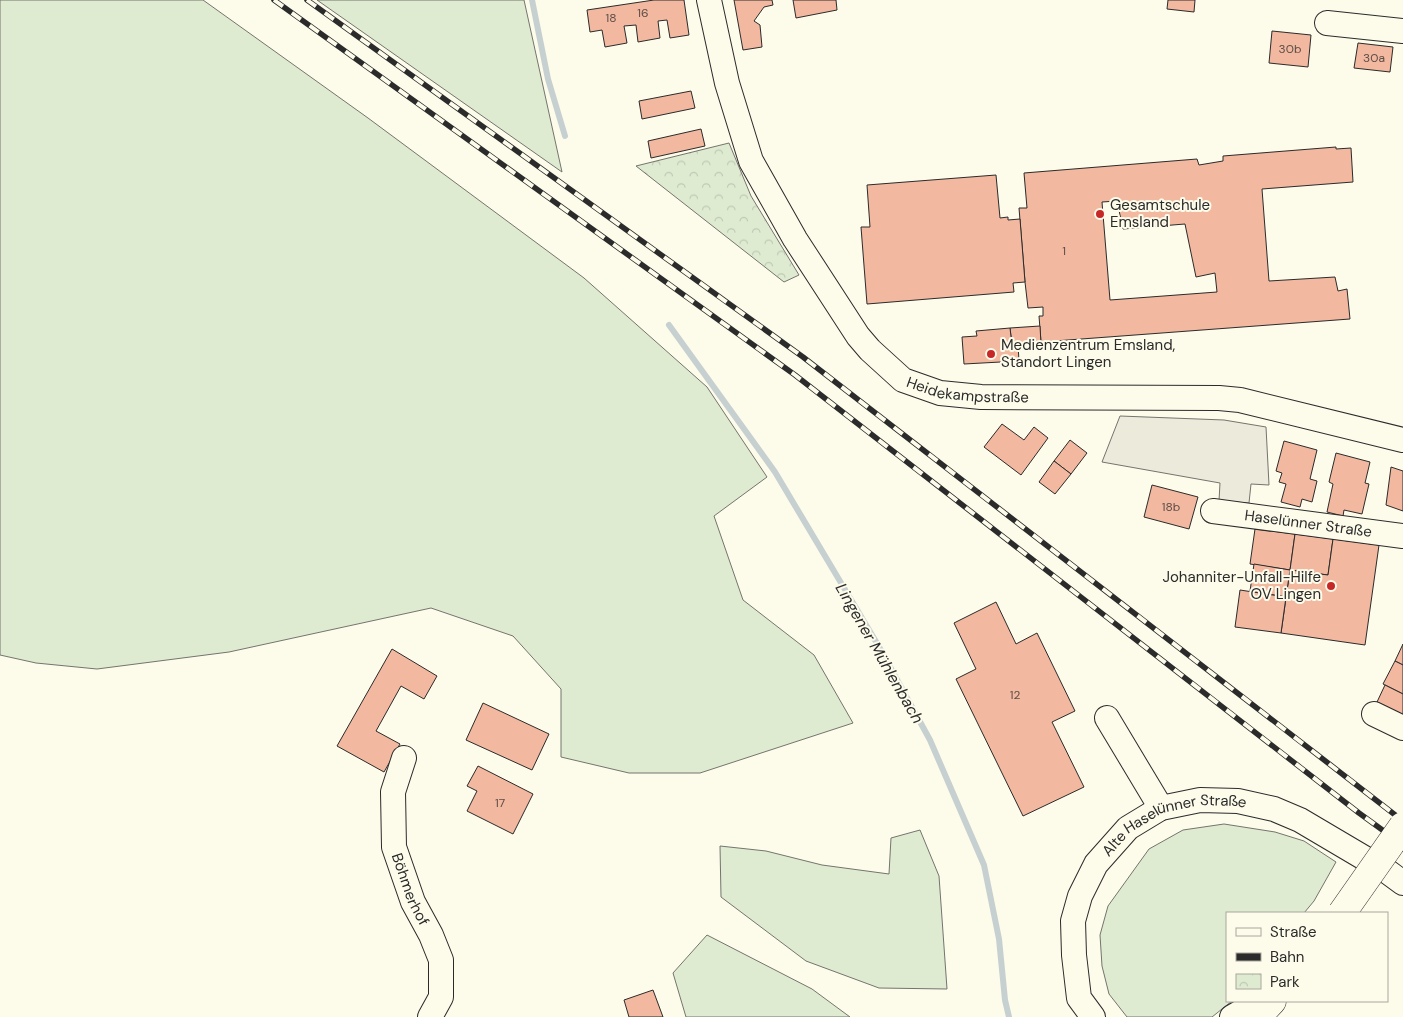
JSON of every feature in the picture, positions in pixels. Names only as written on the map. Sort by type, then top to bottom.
[{"type":"main road","points":[[1343,912],[1403,826]]},
{"type":"street","name":"Heidekampstraße","points":[[709,0],[727,83],[750,162],[795,239],[858,336],[870,350],[903,380],[940,393],[981,397],[1219,398],[1240,400],[1403,440]]},
{"type":"street","points":[[1327,23],[1403,31]]},
{"type":"street","name":"Haselünner Straße","points":[[1213,511],[1403,536]]},
{"type":"street","points":[[1374,714],[1403,728]]},
{"type":"street","points":[[1108,718],[1161,808]]},
{"type":"street","name":"Böhmerhof","points":[[404,758],[393,792],[394,847],[413,902],[431,934],[441,960],[435,1007]]},
{"type":"street","name":"Alte Haselünner Straße","points":[[1079,1007],[1073,921],[1080,896],[1096,864],[1128,828],[1161,808],[1200,800],[1238,801],[1274,809],[1300,820],[1403,882]]},
{"type":"street","points":[[1079,1007],[1093,1017]]},
{"type":"street","points":[[1079,1007],[1109,1017]]},
{"type":"green space","points":[[0,0],[203,0],[368,118],[584,278],[707,387],[767,477],[714,516],[743,600],[814,655],[853,723],[700,773],[629,773],[561,757],[561,689],[513,636],[431,608],[229,652],[97,669],[36,663],[0,655]]},
{"type":"green space","points":[[317,0],[524,0],[562,172]]},
{"type":"green space","points":[[729,143],[751,196],[799,275],[784,282],[636,166]]},
{"type":"green space","points":[[1224,824],[1275,832],[1304,841],[1336,862],[1314,901],[1305,912],[1226,912],[1226,1002],[1231,1002],[1212,1017],[1127,1017],[1109,994],[1102,966],[1100,935],[1108,906],[1149,849],[1183,830]]},
{"type":"green space","points":[[920,830],[939,876],[947,989],[879,988],[806,961],[721,897],[720,846],[766,851],[822,865],[889,874],[891,838]]},
{"type":"green space","points":[[707,935],[812,989],[850,1017],[686,1017],[673,973]]},
{"type":"shaded area","points":[[1120,416],[1224,420],[1266,427],[1269,485],[1251,484],[1249,503],[1219,501],[1220,483],[1102,462]]},
{"type":"building","points":[[654,0],[684,0],[689,35],[670,38],[667,20],[658,21],[660,38],[638,42],[636,25],[624,26],[627,43],[605,47],[602,30],[590,32],[587,10]]},
{"type":"building","points":[[734,0],[772,0],[773,5],[764,7],[754,21],[760,25],[762,47],[743,50]]},
{"type":"building","points":[[793,0],[836,0],[837,10],[796,18]]},
{"type":"building","points":[[1168,0],[1195,0],[1194,12],[1167,9]]},
{"type":"building","points":[[1272,31],[1311,35],[1308,67],[1269,63]]},
{"type":"building","points":[[1358,43],[1393,47],[1390,72],[1354,68]]},
{"type":"building","points":[[691,91],[695,108],[642,119],[639,101]]},
{"type":"building","points":[[701,129],[705,146],[651,158],[648,141]]},
{"type":"building","points":[[1336,147],[1336,149],[1351,148],[1353,182],[1262,189],[1269,281],[1335,277],[1338,291],[1347,289],[1350,319],[1041,342],[1039,316],[1043,316],[1043,307],[1028,308],[1025,282],[1019,208],[1027,208],[1024,173],[1197,159],[1199,165],[1223,161],[1223,156]],"holes":[[[1117,201],[1123,229],[1185,224],[1196,277],[1215,273],[1217,292],[1110,300],[1102,202]]]},
{"type":"building","points":[[996,175],[1000,218],[1008,217],[1008,220],[1020,219],[1025,282],[1013,283],[1014,292],[867,304],[861,227],[870,227],[867,185]]},
{"type":"building","points":[[1040,326],[1041,344],[1012,345],[1010,328]]},
{"type":"building","name":"Medienzentrum Emsland, Standort Lingen","points":[[1010,328],[1012,345],[1018,345],[1019,361],[964,364],[962,337],[977,336],[976,331]]},
{"type":"building","points":[[1002,424],[1024,440],[1034,427],[1048,438],[1021,475],[984,447]]},
{"type":"building","points":[[1070,440],[1087,453],[1071,474],[1054,461]]},
{"type":"building","points":[[1284,441],[1317,450],[1310,479],[1317,481],[1312,502],[1302,499],[1300,507],[1281,502],[1286,484],[1279,482],[1282,473],[1276,471]]},
{"type":"building","points":[[1336,453],[1370,462],[1365,483],[1369,484],[1362,514],[1344,510],[1343,516],[1327,512],[1333,484],[1329,482]]},
{"type":"building","points":[[1054,461],[1071,474],[1055,494],[1039,482]]},
{"type":"building","points":[[1391,467],[1403,471],[1403,511],[1386,505]]},
{"type":"building","points":[[1152,485],[1198,497],[1189,529],[1144,517]]},
{"type":"building","points":[[1255,529],[1295,534],[1290,570],[1250,564]]},
{"type":"building","points":[[1295,534],[1333,539],[1328,575],[1290,570]]},
{"type":"building","name":"Johanniter-Unfall-Hilfe OV Lingen","points":[[1333,539],[1379,545],[1365,645],[1281,633],[1290,570],[1328,575]]},
{"type":"building","points":[[1254,564],[1290,570],[1286,597],[1250,591]]},
{"type":"building","points":[[1240,590],[1286,597],[1281,633],[1235,627]]},
{"type":"building","points":[[996,602],[1016,644],[1037,633],[1075,711],[1052,722],[1084,787],[1023,816],[956,679],[976,669],[954,623]]},
{"type":"building","points":[[1403,644],[1403,665],[1395,661]]},
{"type":"building","points":[[392,649],[437,676],[424,699],[401,686],[376,731],[400,744],[384,772],[337,746]]},
{"type":"building","points":[[1395,661],[1403,665],[1403,694],[1383,684]]},
{"type":"building","points":[[1385,685],[1403,694],[1403,715],[1377,702]]},
{"type":"building","points":[[483,703],[549,734],[532,770],[466,740]]},
{"type":"building","points":[[478,766],[533,794],[513,834],[467,811],[477,791],[467,786]]},
{"type":"building","points":[[653,990],[663,1017],[629,1017],[624,1000]]},
{"type":"waterway","name":"Lingener Mühlenbach","points":[[532,0],[548,79],[565,136]]},
{"type":"waterway","name":"Lingener Mühlenbach","points":[[669,325],[775,472],[878,645],[930,740],[984,865],[999,939],[1005,1000],[1009,1017]]},
{"type":"railway","points":[[274,0],[795,375],[1359,813],[1403,845]]},
{"type":"railway","points":[[307,0],[803,357],[1403,821]]},
{"type":"place","name":"Gesamtschule Emsland","points":[[1100,214]]},
{"type":"place","name":"Medienzentrum Emsland, Standort Lingen","points":[[991,354]]},
{"type":"place","name":"Johanniter-Unfall-Hilfe OV Lingen","points":[[1331,586]]}]
